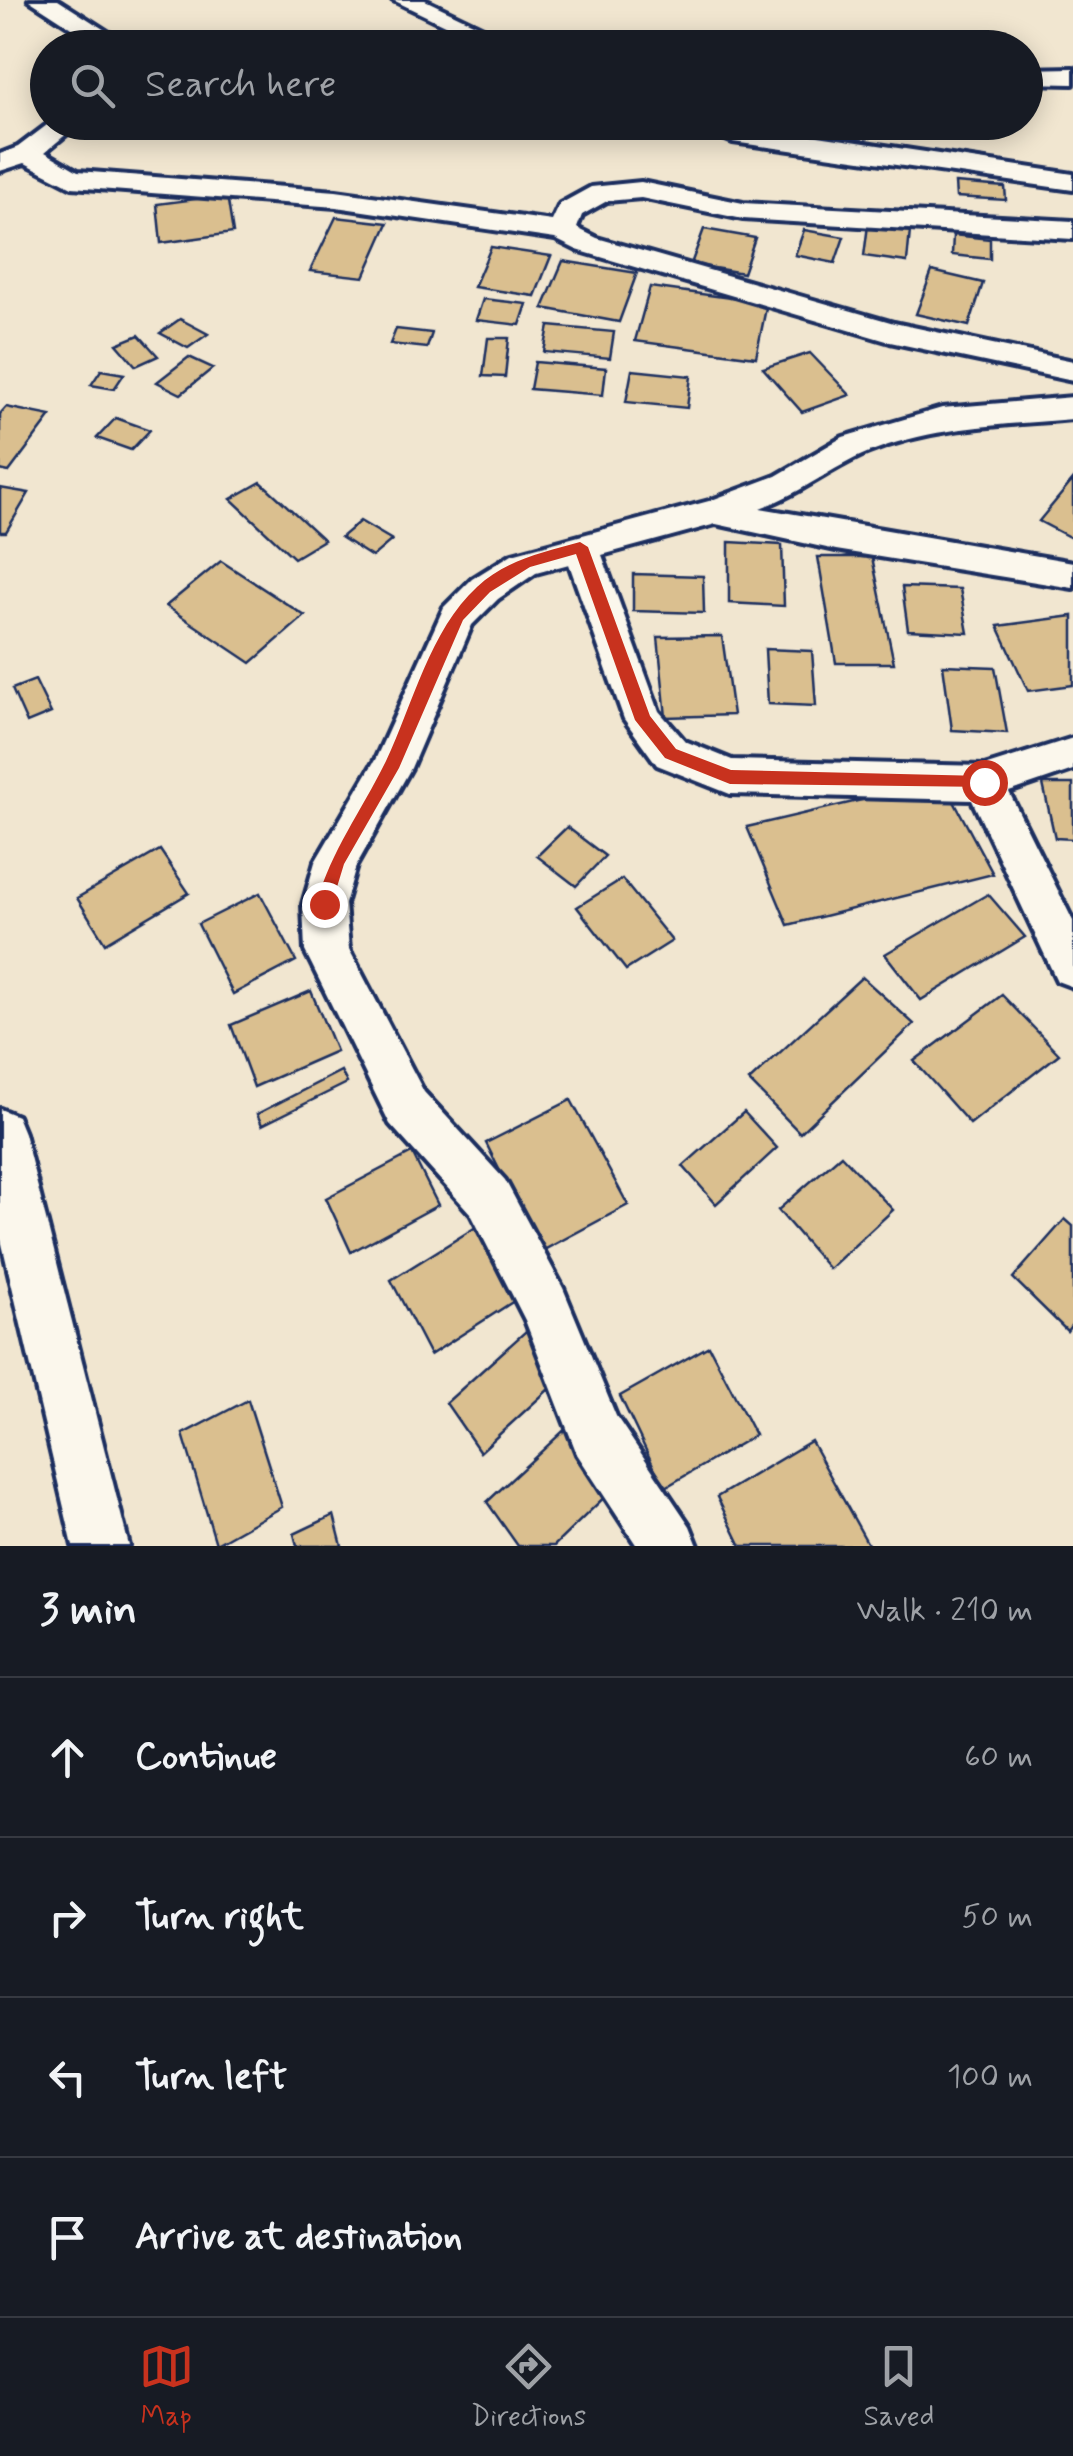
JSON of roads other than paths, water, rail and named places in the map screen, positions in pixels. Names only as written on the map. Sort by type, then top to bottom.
[{"type":"street","points":[[41,0],[91,30]]},
{"type":"street","points":[[406,0],[472,30]]},
{"type":"street","points":[[1043,76],[1073,76]]},
{"type":"street","points":[[0,164],[27,153],[44,140]]},
{"type":"street","points":[[776,140],[1073,182]]},
{"type":"street","points":[[27,153],[72,179],[336,199],[562,231],[587,244],[752,288],[898,336],[1073,371]]},
{"type":"street","points":[[562,231],[570,210],[601,193],[641,190],[743,211],[1073,230]]},
{"type":"street","points":[[670,1546],[596,1434],[545,1306],[488,1197],[407,1108],[327,951],[324,904],[336,862],[391,768],[457,617],[484,588],[525,563],[717,512],[788,485],[855,445],[942,419],[1073,408]]},
{"type":"street","points":[[717,512],[836,537],[1073,575]]},
{"type":"street","points":[[580,547],[643,720],[671,753],[730,777],[984,782],[1073,754]]},
{"type":"street","points":[[984,782],[1073,967]]},
{"type":"street","points":[[0,1134],[102,1546]]}]
